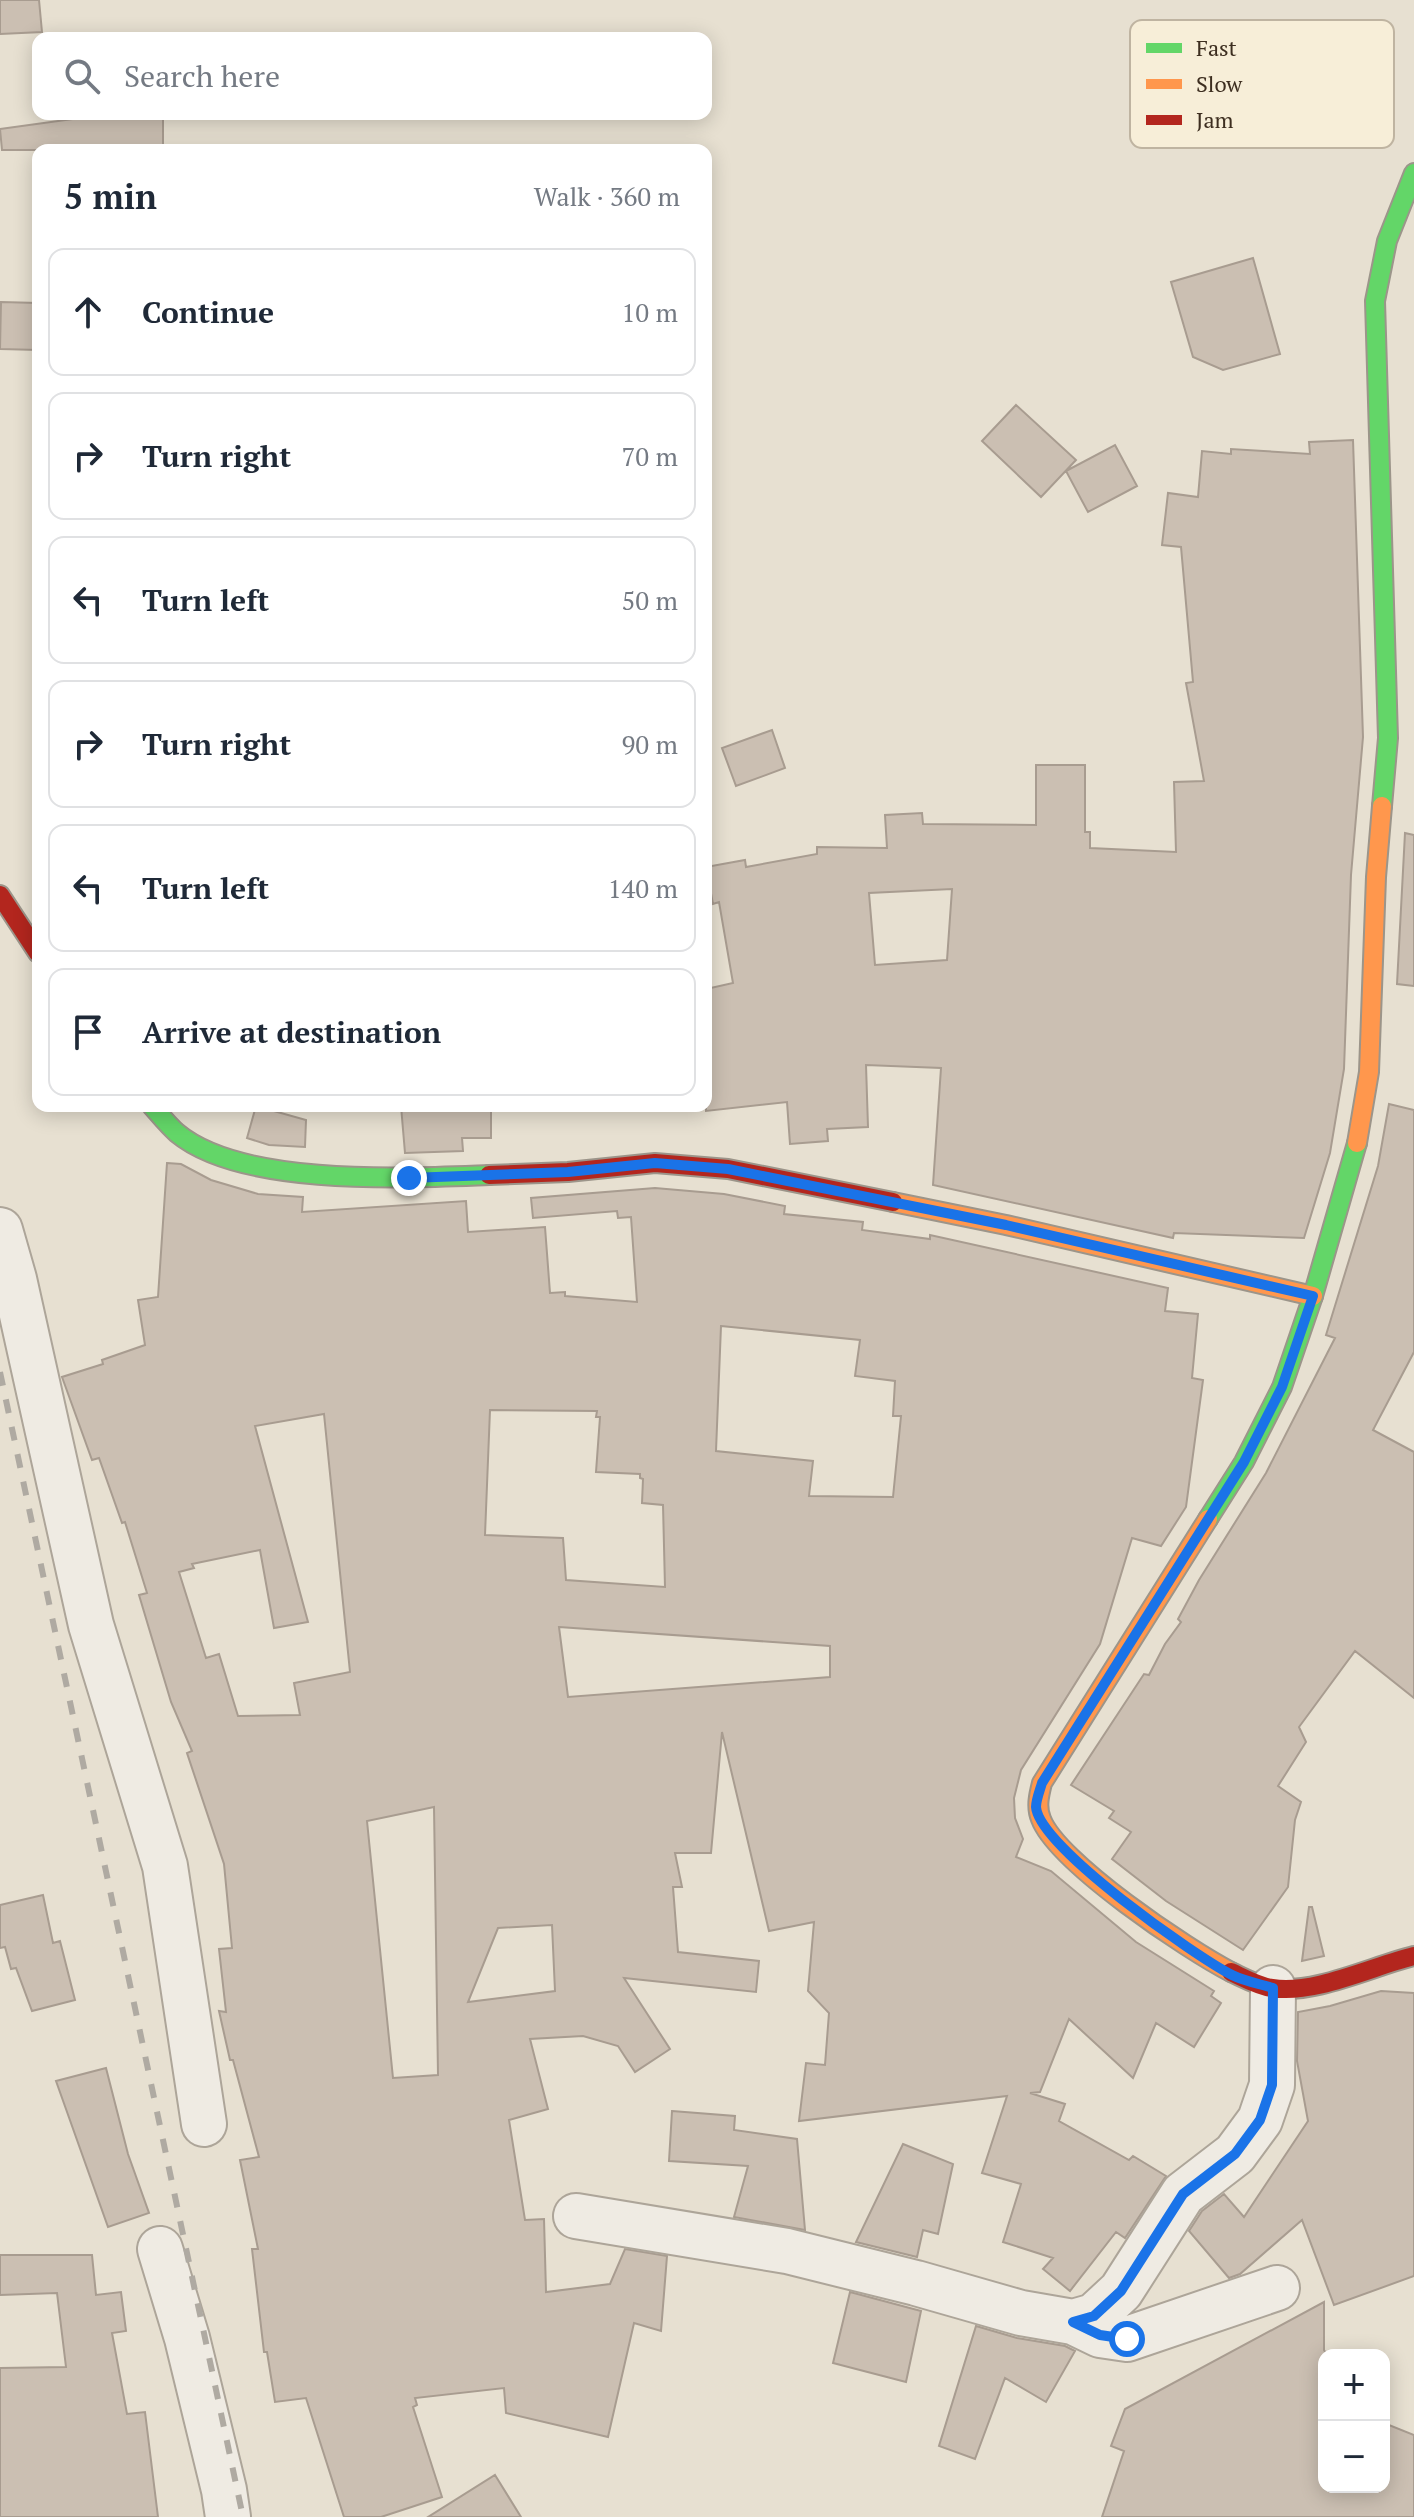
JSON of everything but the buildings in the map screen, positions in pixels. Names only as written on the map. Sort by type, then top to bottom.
[{"type":"street","points":[[1414,173],[1387,241],[1375,301],[1388,738],[1376,877],[1369,1072],[1354,1159],[1282,1387],[1244,1462],[1042,1783],[1036,1808],[1045,1828],[1072,1858],[1130,1906],[1233,1975],[1273,1988],[1349,1975],[1414,1956]]},
{"type":"street","points":[[0,895],[32,944]]},
{"type":"street","points":[[158,1112],[178,1134],[219,1156],[265,1170],[409,1178],[568,1172],[655,1163],[728,1169],[1006,1225],[1313,1296]]},
{"type":"street","points":[[0,1230],[14,1279],[91,1625],[165,1866],[204,2124]]},
{"type":"street","points":[[1073,2322],[1094,2316],[1121,2291],[1183,2194],[1235,2154],[1260,2120],[1272,2085],[1273,1988]]},
{"type":"street","points":[[576,2216],[787,2251],[1021,2313],[1073,2322],[1100,2335],[1127,2339],[1277,2288]]},
{"type":"street","points":[[160,2249],[187,2338],[228,2517]]},
{"type":"railway","points":[[0,1372],[243,2517]]},
{"type":"traffic: fast","points":[[1382,806],[1388,738],[1375,301],[1387,241],[1414,173]]},
{"type":"traffic: fast","points":[[158,1112],[177,1133],[206,1150],[242,1163],[283,1171],[371,1177],[489,1175]]},
{"type":"traffic: fast","points":[[1208,1519],[1244,1462],[1282,1387],[1313,1296],[1357,1143]]},
{"type":"traffic: slow","points":[[1357,1143],[1369,1072],[1376,877],[1382,806]]},
{"type":"traffic: slow","points":[[893,1202],[1313,1296]]},
{"type":"traffic: slow","points":[[1208,1519],[1042,1783],[1038,1806],[1041,1819],[1052,1837],[1097,1881],[1185,1945],[1231,1972]]},
{"type":"traffic: jam","points":[[0,895],[32,944]]},
{"type":"traffic: jam","points":[[489,1175],[568,1172],[655,1163],[728,1169],[893,1202]]},
{"type":"traffic: jam","points":[[1231,1972],[1262,1986],[1288,1989],[1325,1984],[1414,1956]]},
{"type":"route","points":[[409,1178],[568,1172],[655,1163],[728,1169],[1006,1225],[1313,1296],[1282,1387],[1244,1462],[1042,1783],[1036,1808],[1045,1828],[1072,1858],[1130,1906],[1233,1975],[1273,1988],[1272,2085],[1260,2120],[1235,2154],[1183,2194],[1121,2291],[1094,2316],[1073,2322],[1100,2335],[1127,2339]]}]
